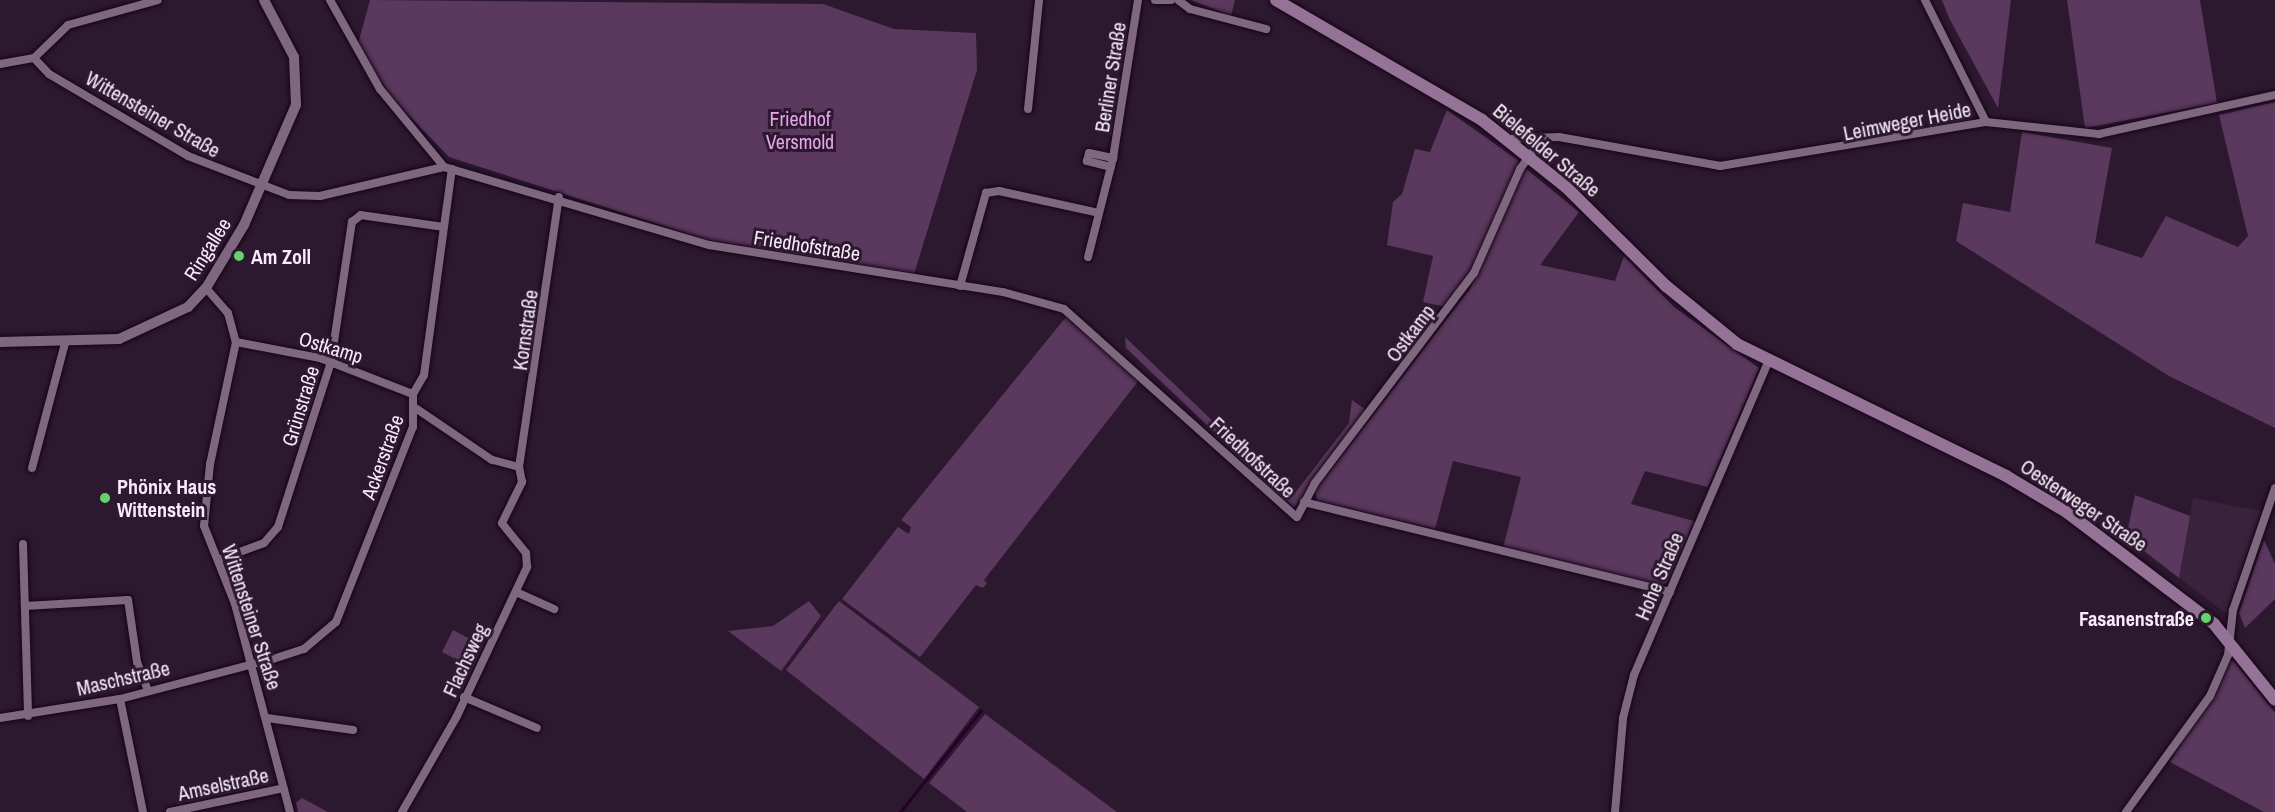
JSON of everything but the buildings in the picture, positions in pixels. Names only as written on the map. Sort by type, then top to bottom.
[{"type":"main road","name":"Bielefelder Straße","points":[[1276,0],[1506,139],[1529,156],[1708,324],[1768,362]]},
{"type":"main road","name":"Oesterweger Straße","points":[[1768,362],[2006,476],[2068,513],[2180,595],[2230,641],[2275,699]]},
{"type":"street","points":[[0,64],[34,58],[68,25],[158,0]]},
{"type":"street","points":[[264,0],[294,57],[299,81],[296,105],[262,188],[320,196],[448,168],[380,89],[330,0]]},
{"type":"street","points":[[1028,109],[1039,0]]},
{"type":"street","name":"Berliner Straße","points":[[1088,257],[1112,163],[1138,0]]},
{"type":"street","points":[[1155,0],[1171,0]]},
{"type":"street","points":[[1178,0],[1190,9],[1266,29]]},
{"type":"street","points":[[1925,0],[1986,122]]},
{"type":"street","name":"Wittensteiner Straße","points":[[34,58],[49,74],[188,156],[262,188]]},
{"type":"street","name":"Leimweger Heide","points":[[1506,139],[1543,137],[1720,166],[1986,122],[2099,134],[2275,95]]},
{"type":"street","points":[[1529,156],[1543,137]]},
{"type":"street","name":"Ostkamp","points":[[1297,517],[1305,502],[1474,273],[1529,156]]},
{"type":"street","name":"Friedhofstraße","points":[[448,168],[534,196],[559,197],[622,222],[709,244],[1040,301],[1082,322],[1297,517]]},
{"type":"street","name":"Ackerstraße","points":[[253,663],[304,649],[336,622],[417,409],[413,394],[424,375],[443,227],[448,168]]},
{"type":"street","name":"Ringallee","points":[[0,342],[65,343],[140,333],[188,306],[206,288],[262,188]]},
{"type":"street","points":[[960,286],[986,193],[1053,203],[1099,213]]},
{"type":"street","name":"Kornstraße","points":[[519,467],[559,197]]},
{"type":"street","name":"Grünstraße","points":[[218,560],[264,543],[278,527],[331,362],[352,222],[361,215],[443,227]]},
{"type":"street","name":"Wittensteiner Straße","points":[[206,288],[228,313],[236,342],[203,510],[253,663],[290,812]]},
{"type":"street","name":"Ostkamp","points":[[236,342],[331,362],[413,394]]},
{"type":"street","points":[[32,468],[65,343]]},
{"type":"street","name":"Hohe Straße","points":[[1615,812],[1623,718],[1634,675],[1768,362]]},
{"type":"street","points":[[417,409],[492,460],[519,467]]},
{"type":"street","name":"Flachsweg","points":[[402,812],[464,697],[527,572],[526,553],[502,523],[522,482],[519,467]]},
{"type":"street","points":[[2126,812],[2210,696],[2230,641],[2233,610],[2275,488]]},
{"type":"street","name":"Friedhofstraße","points":[[1305,502],[1670,592]]},
{"type":"street","points":[[23,544],[27,716]]},
{"type":"street","points":[[516,592],[554,609]]},
{"type":"street","points":[[25,606],[128,600],[137,662],[148,691]]},
{"type":"street","name":"Maschstraße","points":[[0,718],[27,716],[120,699],[253,663]]},
{"type":"street","points":[[464,697],[537,728]]},
{"type":"street","points":[[120,699],[143,812]]},
{"type":"street","name":"Wittensteiner Straße","points":[[267,718],[353,730]]},
{"type":"street","name":"Amselstraße","points":[[170,812],[284,788]]},
{"type":"shaded area","points":[[2193,498],[2262,511],[2227,614],[2179,578]]},
{"type":"green space","name":"Friedhof Versmold","points":[[370,0],[823,4],[894,29],[976,33],[977,70],[914,274],[708,240],[449,157],[391,97],[358,44]]},
{"type":"green space","points":[[1191,0],[1235,0],[1231,16]]},
{"type":"green space","points":[[1942,0],[2011,0],[1998,108],[1949,18]]},
{"type":"green space","points":[[2067,0],[2200,0],[2217,103],[2085,128]]},
{"type":"green space","points":[[2275,102],[2275,428],[2169,376],[1956,241],[1963,203],[2010,212],[2022,132],[2112,148],[2095,243],[2142,258],[2166,216],[2238,247],[2248,236],[2219,115]]},
{"type":"green space","points":[[1447,110],[1519,161],[1482,252],[1446,307],[1423,302],[1433,256],[1387,245],[1393,202],[1402,194],[1415,149],[1430,152]]},
{"type":"green space","points":[[1525,168],[1579,212],[1540,265],[1615,281],[1624,256],[1674,307],[1759,368],[1708,487],[1645,471],[1631,504],[1694,521],[1667,583],[1658,585],[1503,548],[1521,477],[1453,461],[1435,529],[1317,501],[1315,491],[1470,289]]},
{"type":"green space","points":[[1066,317],[1139,380],[984,580],[987,583],[983,588],[976,585],[920,657],[842,599],[898,527],[909,534],[911,527],[901,520]]},
{"type":"green space","points":[[1125,337],[1292,497],[1349,423],[1352,400],[1366,410],[1294,508],[1126,348]]},
{"type":"green space","points":[[2135,495],[2190,516],[2179,578],[2126,537]]},
{"type":"green space","points":[[2264,540],[2275,564],[2275,599],[2245,628],[2239,613]]},
{"type":"green space","points":[[809,601],[821,616],[781,671],[728,631],[773,626]]},
{"type":"green space","points":[[839,601],[979,707],[924,779],[786,670]]},
{"type":"green space","points":[[453,630],[483,646],[471,667],[442,652]]},
{"type":"green space","points":[[2232,659],[2275,713],[2275,812],[2264,812],[2170,762]]},
{"type":"green space","points":[[985,714],[1117,812],[967,812],[929,783]]},
{"type":"green space","points":[[302,798],[328,812],[298,812],[296,803]]},
{"type":"waterway","points":[[900,812],[981,710]]},
{"type":"place","name":"Am Zoll","points":[[239,256]]},
{"type":"place","name":"Phönix Haus Wittenstein","points":[[105,498]]},
{"type":"place","name":"Fasanenstraße","points":[[2206,618]]}]
